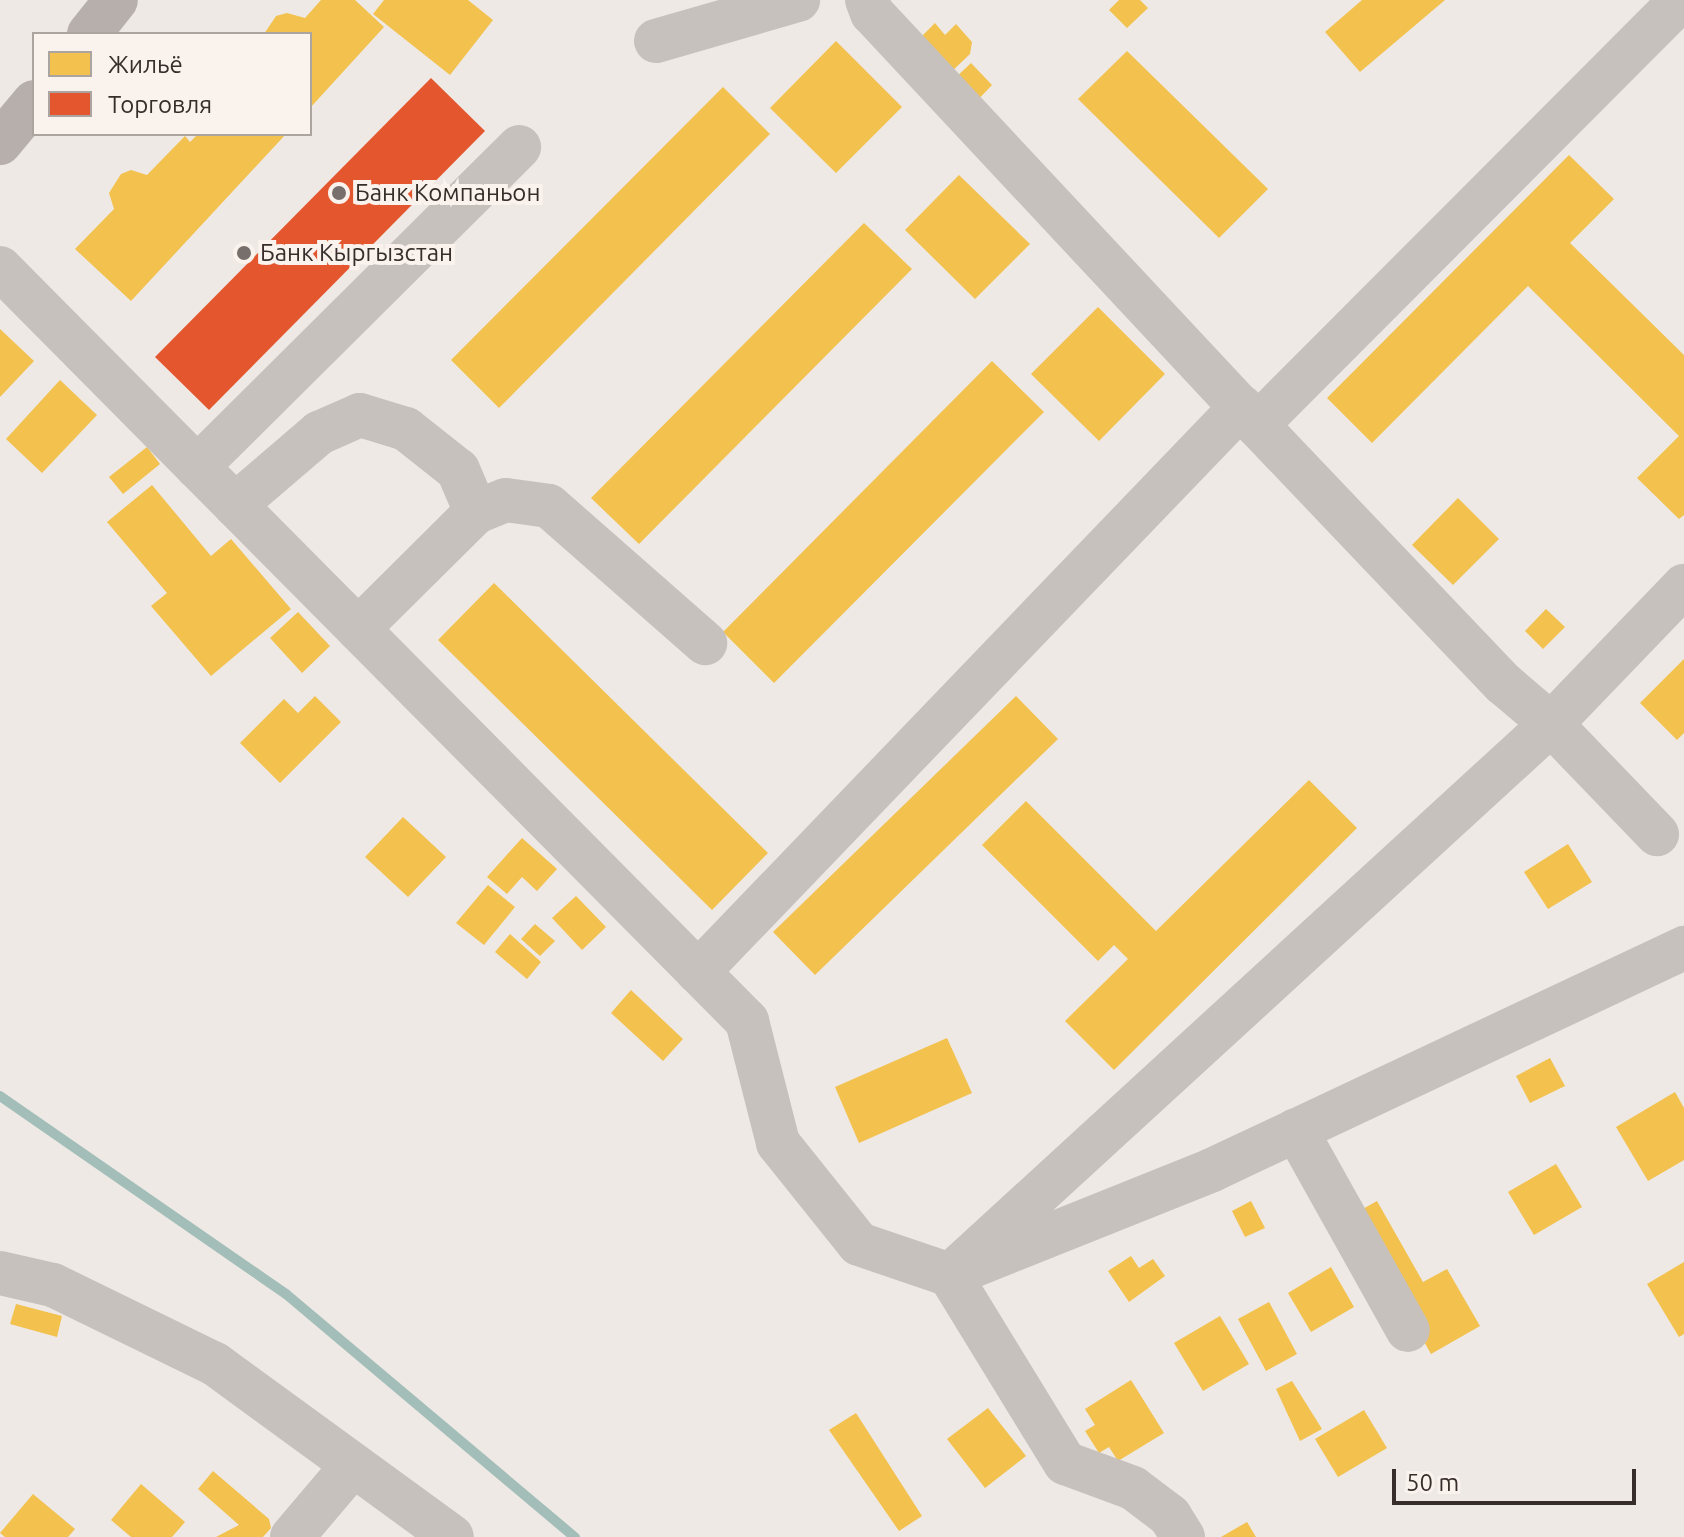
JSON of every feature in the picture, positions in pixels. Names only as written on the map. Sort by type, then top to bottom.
[{"type":"main road","points":[[91,32],[116,0]]},
{"type":"main road","points":[[0,143],[32,104]]},
{"type":"street","points":[[656,41],[798,0]]},
{"type":"street","points":[[698,972],[1249,416],[1681,0]]},
{"type":"street","points":[[881,4],[1249,416],[1504,684],[1551,724],[1657,834]]},
{"type":"street","points":[[197,467],[519,147]]},
{"type":"street","points":[[0,268],[747,1021],[778,1143],[859,1244],[950,1275],[1065,1463],[1133,1488],[1170,1516],[1183,1537]]},
{"type":"street","points":[[235,505],[319,433],[360,415],[406,429],[458,470],[476,512]]},
{"type":"street","points":[[358,629],[476,512],[506,500],[549,506],[705,643]]},
{"type":"street","points":[[950,1275],[1551,724],[1684,586]]},
{"type":"street","points":[[950,1275],[1212,1170],[1684,948]]},
{"type":"street","points":[[1296,1130],[1408,1330]]},
{"type":"street","points":[[0,1273],[53,1285],[215,1364],[452,1537]]},
{"type":"street","points":[[292,1537],[353,1465]]},
{"type":"building: Жильё","points":[[321,0],[355,0],[384,27],[312,106],[312,32],[265,32],[276,16],[287,13],[305,18]]},
{"type":"building: Жильё","points":[[384,0],[468,0],[493,20],[450,75],[373,14]]},
{"type":"building: Жильё","points":[[1119,0],[1140,0],[1148,8],[1127,28],[1109,10]]},
{"type":"building: Жильё","points":[[1362,0],[1445,0],[1360,72],[1325,32]]},
{"type":"building: Жильё","points":[[935,23],[945,35],[956,24],[972,42],[970,54],[949,74],[917,41]]},
{"type":"building: Жильё","points":[[836,41],[902,107],[836,173],[770,108]]},
{"type":"building: Жильё","points":[[1127,51],[1268,189],[1219,238],[1078,99]]},
{"type":"building: Жильё","points":[[971,63],[992,85],[973,105],[951,82]]},
{"type":"building: Жильё","points":[[723,87],[770,134],[499,408],[451,360]]},
{"type":"building: Жильё","points":[[185,136],[190,142],[196,136],[284,136],[131,301],[75,249],[114,209],[109,193],[121,174],[131,170],[147,175]]},
{"type":"building: Жильё","points":[[1569,155],[1614,199],[1570,243],[1684,355],[1684,515],[1679,519],[1637,478],[1679,436],[1528,286],[1372,443],[1327,398]]},
{"type":"building: Жильё","points":[[959,175],[1030,244],[975,299],[905,230]]},
{"type":"building: Жильё","points":[[864,223],[912,269],[639,544],[591,498]]},
{"type":"building: Жильё","points":[[1098,307],[1165,374],[1099,441],[1031,374]]},
{"type":"building: Жильё","points":[[0,329],[34,361],[0,397]]},
{"type":"building: Жильё","points":[[992,361],[1044,412],[774,683],[723,632]]},
{"type":"building: Жильё","points":[[60,380],[97,415],[42,473],[6,439]]},
{"type":"building: Жильё","points":[[147,447],[160,464],[123,494],[109,477]]},
{"type":"building: Жильё","points":[[152,485],[211,556],[231,539],[291,609],[211,676],[151,606],[167,593],[107,522]]},
{"type":"building: Жильё","points":[[1458,498],[1499,539],[1453,585],[1412,545]]},
{"type":"building: Жильё","points":[[494,583],[768,853],[712,910],[438,640]]},
{"type":"building: Жильё","points":[[1546,609],[1565,627],[1543,649],[1525,631]]},
{"type":"building: Жильё","points":[[298,612],[330,646],[302,673],[270,638]]},
{"type":"building: Жильё","points":[[1684,659],[1684,733],[1677,740],[1640,703]]},
{"type":"building: Жильё","points":[[315,696],[341,722],[280,783],[240,743],[284,699],[298,713]]},
{"type":"building: Жильё","points":[[1016,696],[1058,739],[815,975],[773,932]]},
{"type":"building: Жильё","points":[[1309,780],[1357,828],[1114,1070],[1065,1021],[1128,959],[1114,945],[1098,961],[982,845],[1026,801],[1156,931]]},
{"type":"building: Жильё","points":[[403,817],[446,857],[408,897],[365,857]]},
{"type":"building: Жильё","points":[[522,838],[557,869],[537,891],[522,877],[507,894],[487,877]]},
{"type":"building: Жильё","points":[[1568,844],[1592,882],[1548,909],[1524,872]]},
{"type":"building: Жильё","points":[[488,885],[515,907],[484,945],[456,923]]},
{"type":"building: Жильё","points":[[576,896],[606,927],[582,950],[552,918]]},
{"type":"building: Жильё","points":[[535,924],[555,941],[540,956],[521,939]]},
{"type":"building: Жильё","points":[[510,934],[541,962],[527,979],[495,952]]},
{"type":"building: Жильё","points":[[631,990],[683,1039],[663,1061],[611,1013]]},
{"type":"building: Жильё","points":[[947,1038],[972,1093],[859,1143],[835,1087]]},
{"type":"building: Жильё","points":[[1550,1058],[1565,1086],[1530,1103],[1516,1076]]},
{"type":"building: Жильё","points":[[1675,1092],[1684,1108],[1684,1160],[1648,1181],[1616,1127]]},
{"type":"building: Жильё","points":[[1556,1164],[1582,1207],[1534,1235],[1508,1192]]},
{"type":"building: Жильё","points":[[1251,1201],[1265,1228],[1245,1237],[1232,1211]]},
{"type":"building: Жильё","points":[[1377,1201],[1423,1282],[1447,1269],[1480,1326],[1431,1354],[1352,1215]]},
{"type":"building: Жильё","points":[[1131,1256],[1139,1268],[1153,1259],[1165,1276],[1129,1302],[1108,1271]]},
{"type":"building: Жильё","points":[[1684,1262],[1684,1334],[1679,1337],[1647,1284]]},
{"type":"building: Жильё","points":[[1331,1267],[1354,1307],[1311,1332],[1288,1293]]},
{"type":"building: Жильё","points":[[1269,1302],[1297,1354],[1266,1371],[1238,1319]]},
{"type":"building: Жильё","points":[[16,1304],[62,1316],[57,1337],[10,1324]]},
{"type":"building: Жильё","points":[[1220,1316],[1249,1364],[1203,1391],[1174,1343]]},
{"type":"building: Жильё","points":[[1131,1380],[1164,1433],[1118,1461],[1109,1447],[1099,1453],[1085,1431],[1095,1425],[1085,1409]]},
{"type":"building: Жильё","points":[[1292,1381],[1322,1429],[1300,1441],[1276,1389]]},
{"type":"building: Жильё","points":[[988,1408],[1026,1456],[985,1488],[947,1439]]},
{"type":"building: Жильё","points":[[1364,1410],[1387,1448],[1338,1477],[1315,1439]]},
{"type":"building: Жильё","points":[[856,1413],[922,1516],[899,1531],[829,1430]]},
{"type":"building: Жильё","points":[[213,1471],[269,1519],[271,1528],[263,1537],[216,1537],[239,1525],[198,1489]]},
{"type":"building: Жильё","points":[[141,1484],[185,1522],[172,1537],[131,1537],[111,1520]]},
{"type":"building: Жильё","points":[[33,1494],[75,1529],[68,1537],[5,1537],[0,1533]]},
{"type":"building: Жильё","points":[[1247,1522],[1256,1537],[1221,1537]]},
{"type":"building: Торговля","points":[[431,78],[485,131],[209,410],[155,357]]},
{"type":"waterway","points":[[0,1096],[286,1294],[575,1537]]},
{"type":"place","name":"Банк Компаньон","points":[[339,193]]},
{"type":"place","name":"Банк Кыргызстан","points":[[244,253]]}]
